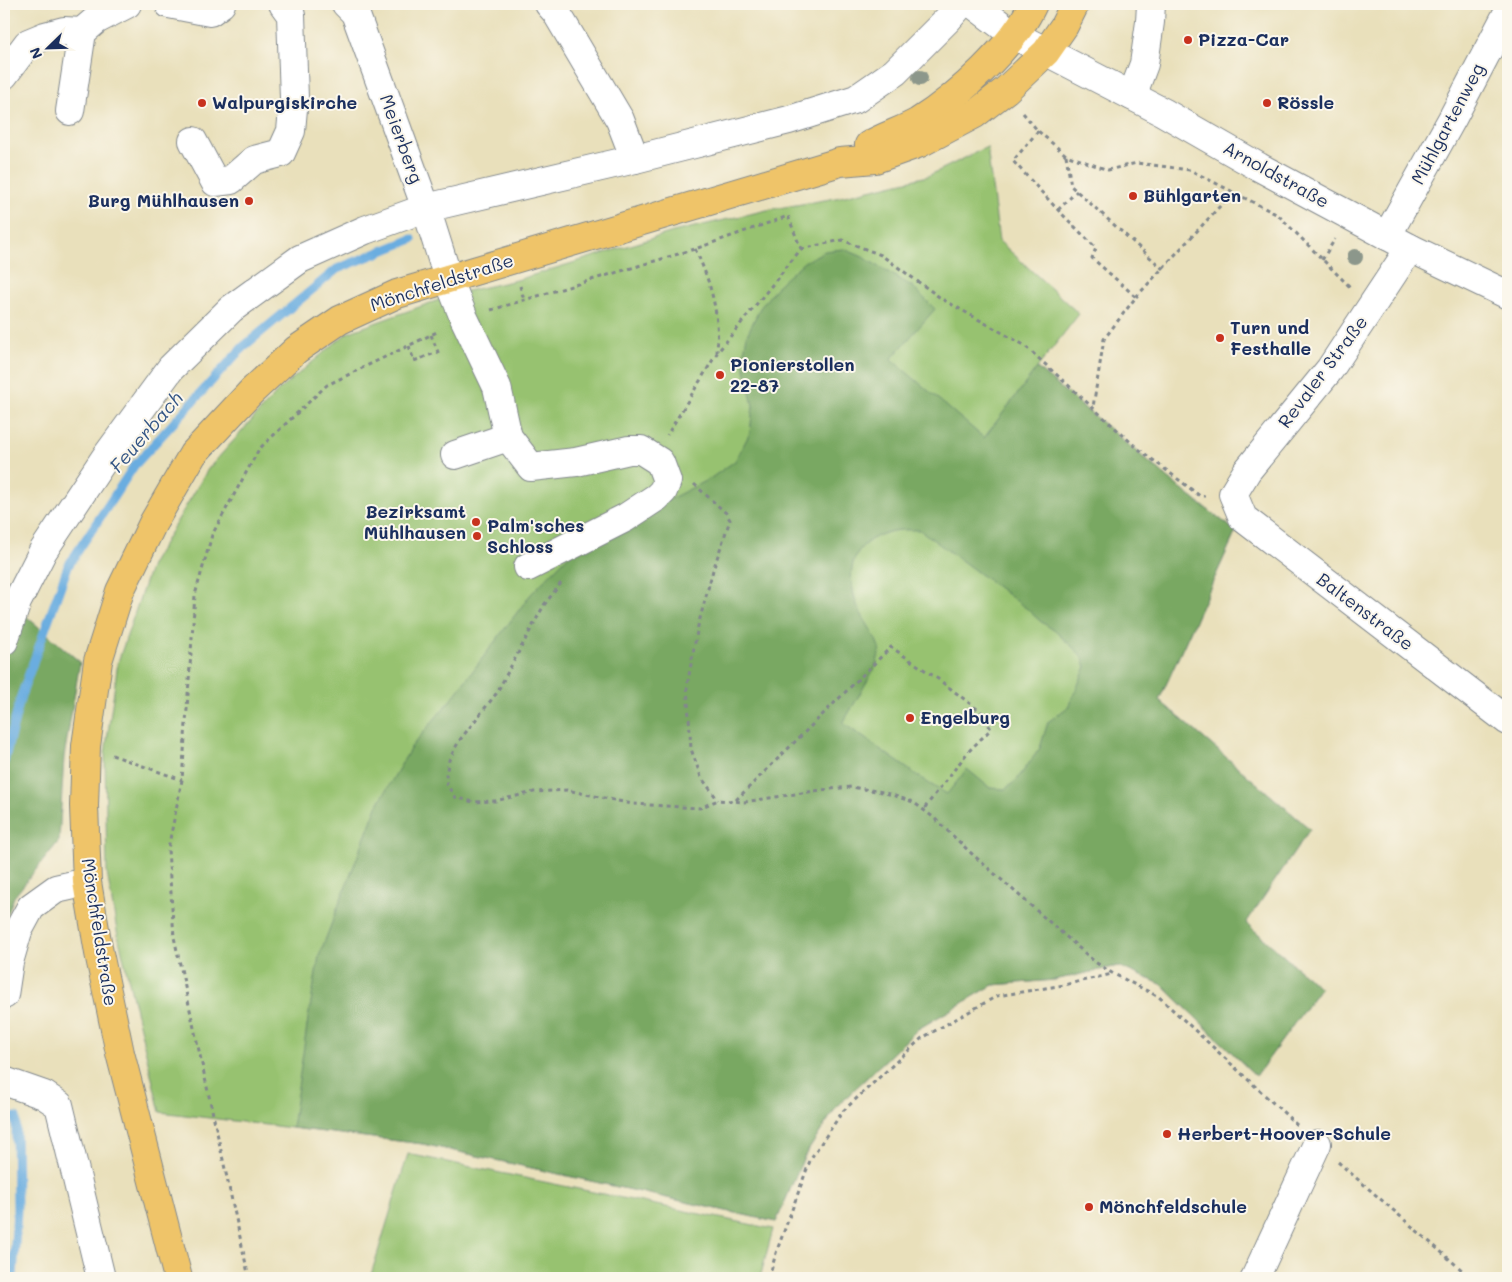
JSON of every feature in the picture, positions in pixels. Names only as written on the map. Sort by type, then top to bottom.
[{"type":"main road","name":"Mönchfeldstraße","points":[[840,162],[874,142],[917,122],[958,92],[987,65],[1014,35],[1033,4]]},
{"type":"main road","name":"Mönchfeldstraße","points":[[178,1278],[120,1053],[99,953],[87,882],[84,806],[86,746],[98,661],[120,592],[152,524],[193,454],[251,392],[296,350],[340,320],[397,294],[840,162],[875,160],[920,143],[956,125],[994,100],[1046,52],[1064,26],[1075,4]]},
{"type":"street","points":[[4,75],[28,42],[64,32],[82,32],[96,20],[127,4]]},
{"type":"street","points":[[169,4],[210,12],[221,4]]},
{"type":"street","points":[[194,141],[215,182],[231,180],[254,160],[281,153],[290,132],[294,98],[291,15],[283,4]]},
{"type":"street","name":"Meierberg","points":[[346,4],[355,12],[426,208],[448,278],[464,318],[497,386],[508,437]]},
{"type":"street","points":[[549,4],[556,12],[620,120],[636,159]]},
{"type":"street","points":[[4,642],[17,602],[43,551],[105,458],[171,368],[231,309],[300,259],[365,230],[426,208],[636,159],[789,120],[856,99],[895,72],[961,4]]},
{"type":"street","name":"Arnoldstraße","points":[[973,4],[1014,35],[1132,96],[1258,167],[1399,242],[1508,295]]},
{"type":"street","points":[[1132,96],[1144,64],[1150,22],[1150,4]]},
{"type":"street","name":"Mühlgartenweg","points":[[1399,242],[1452,119],[1508,12]]},
{"type":"street","points":[[70,111],[82,32]]},
{"type":"street","name":"Revaler Straße","points":[[1233,494],[1247,471],[1330,369],[1371,307],[1399,242]]},
{"type":"street","points":[[455,455],[508,437],[531,467],[576,462],[630,450],[641,450],[660,462],[667,482],[657,497],[625,518],[528,567]]},
{"type":"street","name":"Baltenstraße","points":[[1233,494],[1243,518],[1508,721]]},
{"type":"street","points":[[4,995],[9,962],[18,931],[30,907],[56,889],[87,882]]},
{"type":"street","points":[[4,1081],[44,1095],[59,1106],[101,1278]]},
{"type":"street","points":[[1255,1278],[1318,1144]]},
{"type":"path","points":[[1023,113],[1038,131],[1066,155],[1108,170],[1137,163],[1190,170],[1278,215],[1371,307]]},
{"type":"path","points":[[1038,131],[1013,161],[1096,248],[1092,258],[1136,297]]},
{"type":"path","points":[[1066,155],[1071,186],[1163,269]]},
{"type":"path","points":[[1058,210],[1077,191]]},
{"type":"path","points":[[1093,408],[1104,339],[1136,297],[1233,192]]},
{"type":"path","points":[[249,1278],[174,937],[168,849],[182,780],[195,595],[212,535],[260,449],[327,386],[464,318],[695,248],[788,216],[801,249]]},
{"type":"path","points":[[652,457],[717,353],[801,249],[842,240],[881,255],[942,299],[1024,345],[1136,447],[1200,496],[1233,494]]},
{"type":"path","points":[[695,248],[711,289],[718,318],[717,353]]},
{"type":"path","points":[[408,346],[414,361],[438,352],[431,335]]},
{"type":"path","points":[[694,484],[726,513],[730,520],[713,570],[698,626],[687,686],[691,749],[701,777],[718,800]]},
{"type":"path","points":[[566,576],[544,605],[496,694],[459,742],[449,760],[446,774],[447,786],[455,797],[473,802],[495,801],[534,792],[567,790],[632,804],[700,808],[718,800],[744,802],[820,790],[851,788],[883,792],[913,802],[1095,962],[1159,997],[1318,1144],[1471,1278]]},
{"type":"path","points":[[736,801],[890,647],[938,679],[981,712],[991,729],[968,752],[923,810]]},
{"type":"path","points":[[86,746],[182,780]]},
{"type":"path","points":[[769,1278],[776,1253],[811,1158],[843,1111],[922,1038],[997,996],[1064,985],[1112,973]]},
{"type":"green space","points":[[987,147],[999,241],[1079,314],[1037,368],[1187,494],[1236,531],[1159,700],[1310,829],[1246,923],[1320,988],[1256,1076],[1161,984],[1118,966],[1054,980],[993,985],[918,1029],[837,1106],[804,1157],[776,1222],[423,1144],[160,1112],[117,931],[107,873],[105,754],[118,662],[151,565],[208,469],[279,390],[347,333],[458,293],[517,280],[673,232],[767,210],[836,198],[928,176]]},
{"type":"green space","points":[[844,249],[863,257],[913,287],[935,309],[891,359],[984,438],[1037,368],[1187,494],[1236,531],[1159,700],[1310,829],[1246,923],[1320,988],[1256,1076],[1161,984],[1118,966],[1054,980],[993,985],[918,1029],[837,1106],[804,1157],[776,1222],[423,1144],[292,1128],[319,956],[377,806],[412,746],[453,697],[531,594],[574,550],[711,478],[735,461],[750,433],[753,406],[743,360],[747,335],[760,308],[779,284],[804,262],[825,251]],"holes":[[[897,530],[920,530],[1026,608],[1082,656],[1086,667],[1068,707],[1048,722],[1040,748],[1016,781],[1005,789],[990,788],[967,769],[947,794],[928,783],[843,723],[876,666],[880,650],[862,616],[853,592],[852,569],[854,560],[866,543],[876,537]]]},
{"type":"green space","points":[[4,599],[80,662],[64,757],[59,841],[14,897],[4,924]]},
{"type":"green space","points":[[408,1154],[773,1229],[760,1278],[370,1278]]},
{"type":"waterway","name":"Feuerbach","points":[[4,762],[21,696],[68,566],[134,466],[243,347],[337,269],[412,239]]},
{"type":"waterway","name":"Feuerbach","points":[[13,1278],[17,1210],[16,1117]]},
{"type":"place","name":"Pizza-Car","points":[[1188,40]]},
{"type":"place","name":"Walpurgiskirche","points":[[202,103]]},
{"type":"place","name":"Rössle","points":[[1267,103]]},
{"type":"place","name":"Bühlgarten","points":[[1133,196]]},
{"type":"place","name":"Burg Mühlhausen","points":[[249,201]]},
{"type":"place","name":"Turn und Festhalle","points":[[1220,338]]},
{"type":"place","name":"Pionierstollen 22-87","points":[[720,375]]},
{"type":"place","name":"Bezirksamt Mühlhausen","points":[[476,522]]},
{"type":"place","name":"Palm'sches Schloss","points":[[477,536]]},
{"type":"place","name":"Engelburg","points":[[910,718]]},
{"type":"place","name":"Herbert-Hoover-Schule","points":[[1167,1134]]},
{"type":"place","name":"Mönchfeldschule","points":[[1089,1207]]}]
